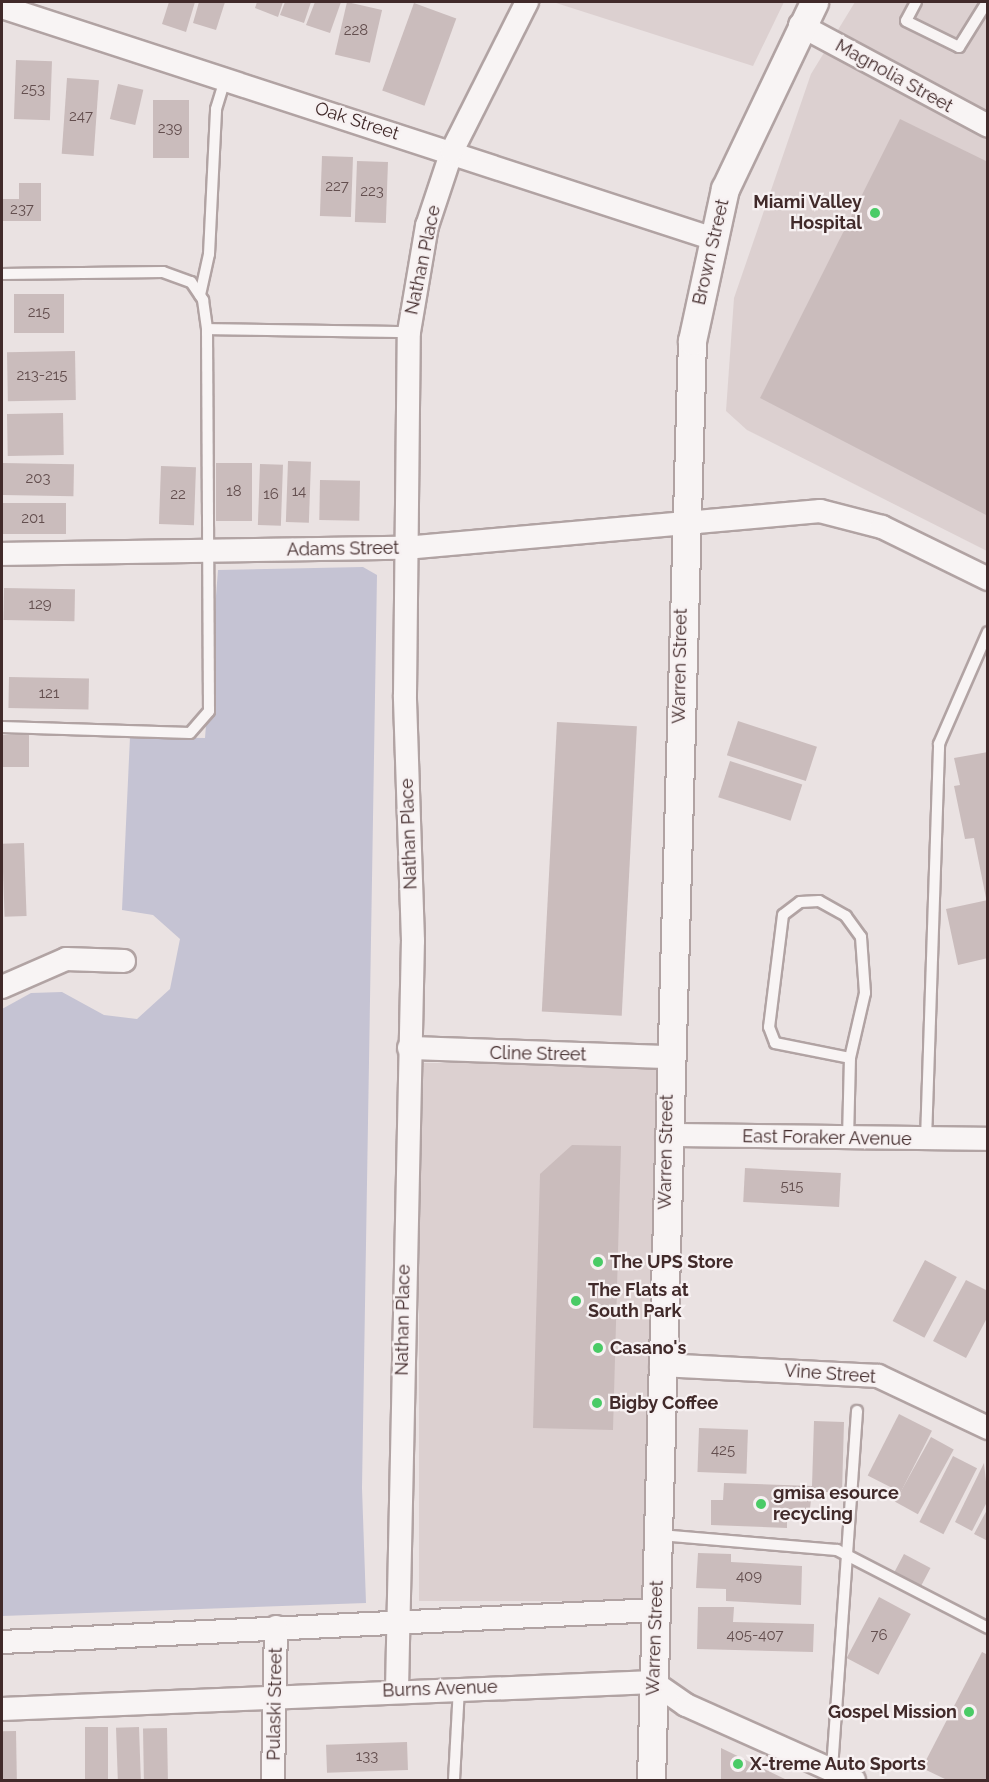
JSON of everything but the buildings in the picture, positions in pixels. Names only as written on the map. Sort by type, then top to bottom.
[{"type":"street","name":"Nathan Place","points":[[397,1690],[396,1622],[413,941],[405,548],[409,332],[427,226],[452,151],[527,2]]},
{"type":"street","name":"Brown Street","points":[[683,523],[692,341],[711,238],[742,147],[800,25],[814,2]]},
{"type":"street","name":"Oak Street","points":[[2,7],[452,151],[711,238]]},
{"type":"street","name":"Magnolia Street","points":[[800,25],[987,126]]},
{"type":"street","name":"Adams Street","points":[[2,554],[405,548],[820,511],[882,527],[987,579]]},
{"type":"street","name":"Warren Street","points":[[651,1780],[683,523]]},
{"type":"street","points":[[2,987],[66,959],[124,961]]},
{"type":"street","name":"Cline Street","points":[[409,1048],[668,1057]]},
{"type":"street","name":"East Foraker Avenue","points":[[667,1135],[987,1139]]},
{"type":"street","name":"Vine Street","points":[[661,1365],[878,1376],[987,1428]]},
{"type":"street","points":[[2,1642],[276,1626],[656,1610]]},
{"type":"street","name":"Pulaski Street","points":[[273,1780],[276,1626]]},
{"type":"street","points":[[653,1682],[686,1705],[854,1780]]},
{"type":"street","name":"Burns Avenue","points":[[2,1709],[275,1694],[653,1682]]},
{"type":"lane","points":[[916,2],[906,21],[959,47],[987,2]]},
{"type":"lane","points":[[200,295],[209,254],[216,109],[225,78]]},
{"type":"lane","points":[[2,274],[163,272],[191,282],[200,295],[207,329],[209,711],[190,733],[2,727]]},
{"type":"lane","points":[[207,329],[409,332]]},
{"type":"lane","points":[[926,1140],[939,744],[987,632]]},
{"type":"lane","points":[[848,1139],[850,1058],[865,993],[861,937],[846,915],[819,901],[800,902],[783,915],[769,1027],[775,1043],[850,1058]]},
{"type":"lane","points":[[832,1769],[850,1557],[857,1411]]},
{"type":"lane","points":[[658,1535],[818,1547],[850,1557],[987,1628]]},
{"type":"lane","points":[[454,1780],[459,1688]]},
{"type":"shaded area","points":[[553,2],[784,2],[753,66]]},
{"type":"shaded area","name":"Miami Valley Hospital","points":[[855,2],[987,2],[987,551],[747,430],[726,411],[734,298],[811,74]]},
{"type":"shaded area","points":[[363,567],[377,575],[362,1488],[366,1603],[2,1616],[2,1009],[31,993],[62,992],[104,1015],[137,1019],[170,989],[180,939],[153,915],[122,910],[130,737],[205,738],[218,570]]},
{"type":"shaded area","points":[[419,1063],[659,1063],[659,1601],[419,1601]]},
{"type":"place","name":"Miami Valley Hospital","points":[[875,213]]},
{"type":"place","name":"The UPS Store","points":[[598,1262]]},
{"type":"place","name":"The Flats at South Park","points":[[576,1301]]},
{"type":"place","name":"Casano's","points":[[598,1348]]},
{"type":"place","name":"Bigby Coffee","points":[[597,1403]]},
{"type":"place","name":"gmisa esource recycling","points":[[761,1504]]},
{"type":"place","name":"Gospel Mission","points":[[969,1712]]},
{"type":"place","name":"X-treme Auto Sports","points":[[738,1764]]}]
